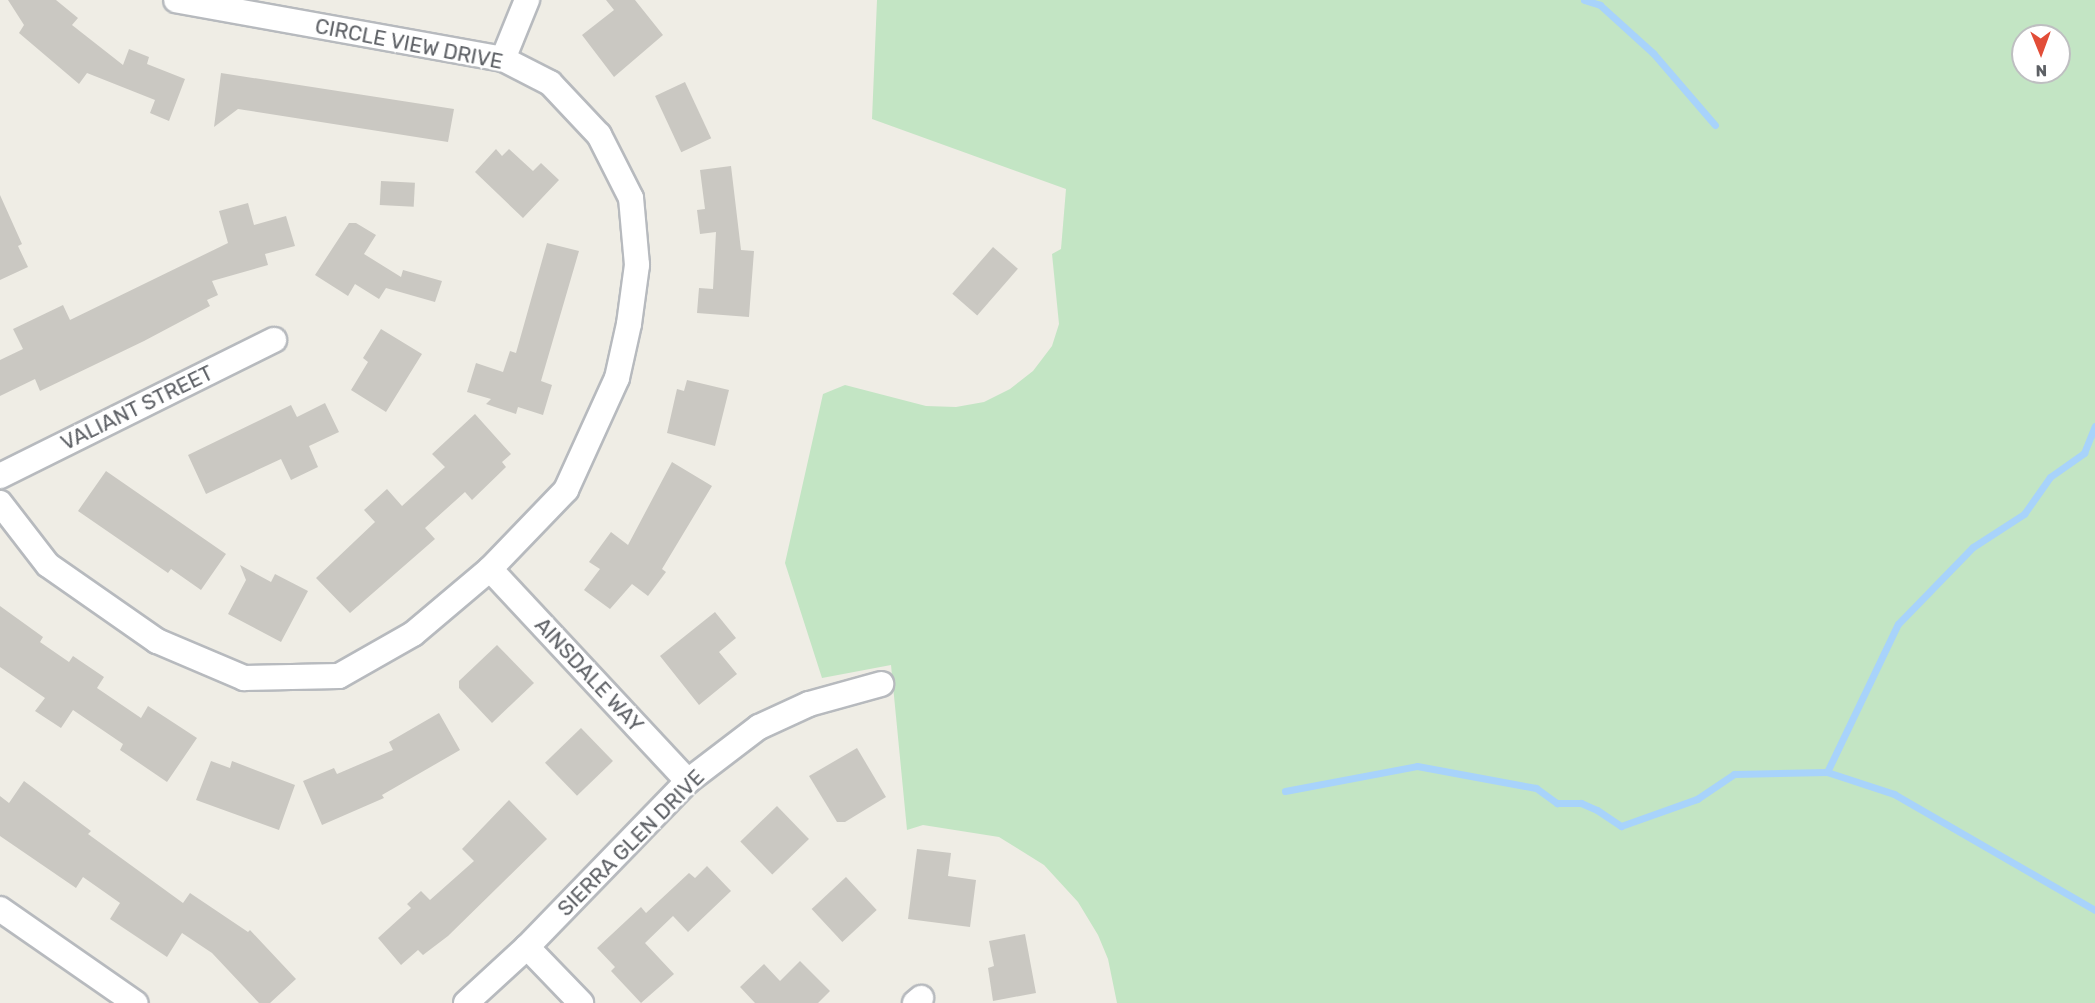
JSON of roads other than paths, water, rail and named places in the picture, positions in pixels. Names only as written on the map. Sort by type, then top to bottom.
[{"type":"street","name":"CIRCLE VIEW DRIVE","points":[[0,503],[48,565],[157,641],[244,678],[339,676],[413,634],[490,569],[566,490],[601,420],[616,378],[629,324],[637,265],[631,198],[599,135],[550,83],[503,59],[176,0]]},
{"type":"street","points":[[503,59],[527,0]]},
{"type":"street","name":"VALIANT STREET","points":[[0,476],[274,340]]},
{"type":"street","name":"AINSDALE WAY","points":[[490,569],[688,781]]},
{"type":"street","name":"SIERRA GLEN DRIVE","points":[[466,1003],[527,947],[688,781],[759,727],[809,704],[881,684]]},
{"type":"street","points":[[0,909],[135,1003]]},
{"type":"street","points":[[527,947],[581,1003]]},
{"type":"waterway","points":[[1584,0],[1600,5],[1653,53],[1715,125]]},
{"type":"waterway","points":[[1285,791],[1417,766],[1536,788],[1557,803],[1581,803],[1597,810],[1621,826],[1697,799],[1734,774],[1827,772],[1898,624],[1973,547],[2024,514],[2050,477],[2084,453],[2095,426]]},
{"type":"waterway","points":[[1827,772],[1894,794],[2095,910]]}]
